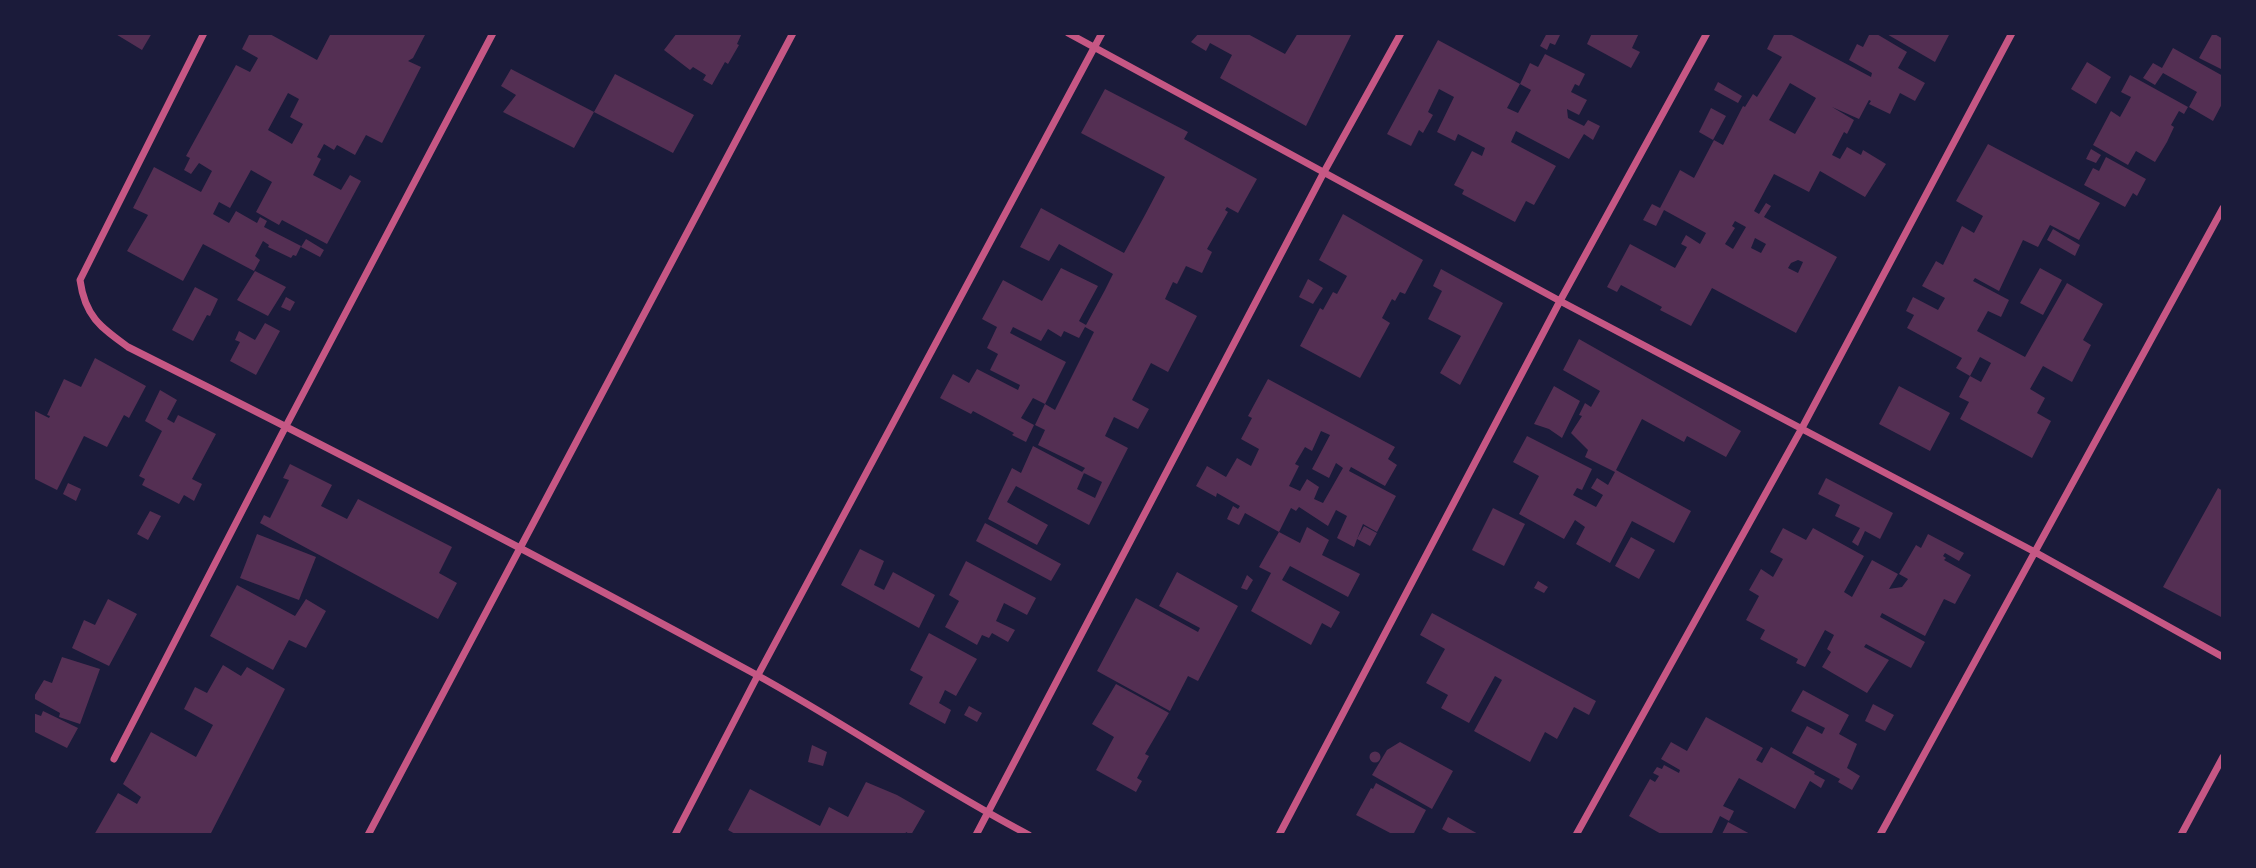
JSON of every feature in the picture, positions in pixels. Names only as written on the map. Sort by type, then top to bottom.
[{"type":"street","points":[[204,33],[80,280],[82,297],[92,317],[128,347],[286,426],[758,675],[1029,835]]},
{"type":"street","points":[[114,759],[493,33]]},
{"type":"street","points":[[368,835],[793,33]]},
{"type":"street","points":[[1068,33],[1560,301],[2033,551],[2223,657]]},
{"type":"street","points":[[675,835],[1101,33]]},
{"type":"street","points":[[976,835],[1324,172],[1401,33]]},
{"type":"street","points":[[1279,835],[1560,301],[1707,33]]},
{"type":"street","points":[[1576,835],[1802,428],[2012,33]]},
{"type":"street","points":[[1880,835],[2223,208]]},
{"type":"street","points":[[2181,835],[2223,757]]},
{"type":"building","points":[[114,33],[152,33],[142,50]]},
{"type":"building","points":[[250,33],[268,33],[317,60],[331,33],[426,33],[413,58],[408,61],[421,67],[382,143],[366,135],[355,155],[337,145],[334,150],[324,144],[317,157],[321,159],[313,175],[341,190],[350,175],[361,181],[327,244],[282,220],[279,225],[256,212],[272,182],[251,170],[230,208],[219,202],[213,214],[229,223],[236,211],[257,223],[260,217],[267,221],[264,227],[301,246],[296,256],[291,258],[268,247],[263,241],[255,256],[260,260],[254,271],[203,244],[183,281],[127,251],[148,215],[133,208],[154,167],[201,192],[212,171],[199,163],[191,174],[184,170],[190,158],[186,156],[236,65],[250,72],[258,58],[242,49]],"holes":[[[288,93],[299,99],[290,117],[303,124],[292,144],[268,130]]]},
{"type":"building","points":[[677,33],[742,33],[737,44],[739,45],[712,85],[703,80],[706,75],[693,67],[690,70],[664,50]]},
{"type":"building","points":[[1199,33],[1246,33],[1285,54],[1298,33],[1352,33],[1306,126],[1220,78],[1232,55],[1210,43],[1206,51],[1191,42]]},
{"type":"building","points":[[1547,33],[1561,33],[1555,45],[1550,43],[1547,50],[1540,46]]},
{"type":"building","points":[[1592,33],[1639,33],[1632,48],[1640,52],[1631,68],[1587,44]]},
{"type":"building","points":[[1775,33],[1788,33],[1871,77],[1872,73],[1849,60],[1857,44],[1863,47],[1870,33],[1875,33],[1907,52],[1898,68],[1925,83],[1915,101],[1900,93],[1890,114],[1869,104],[1869,100],[1859,119],[1832,107],[1854,120],[1832,155],[1840,159],[1847,147],[1861,155],[1863,150],[1886,164],[1865,197],[1820,171],[1809,192],[1774,174],[1754,211],[1759,214],[1766,203],[1771,206],[1764,217],[1837,257],[1796,333],[1712,288],[1691,326],[1621,285],[1617,292],[1607,287],[1630,244],[1675,268],[1687,247],[1681,244],[1686,235],[1700,244],[1706,233],[1664,210],[1656,226],[1643,220],[1652,204],[1660,208],[1680,170],[1694,178],[1714,140],[1723,145],[1743,106],[1745,107],[1753,94],[1757,97],[1782,57],[1767,49]],"holes":[[[1790,83],[1816,98],[1795,134],[1769,120]],[[1735,221],[1746,227],[1733,249],[1725,244],[1735,228],[1732,226]],[[1755,238],[1766,244],[1761,253],[1751,248]],[[1798,260],[1803,262],[1798,273],[1788,268]]]},
{"type":"building","points":[[1885,33],[1950,33],[1935,62]]},
{"type":"building","points":[[2213,33],[2223,39],[2223,70],[2199,58]]},
{"type":"building","points":[[1438,40],[1520,84],[1530,63],[1538,67],[1545,54],[1585,74],[1579,86],[1575,84],[1571,92],[1587,100],[1579,115],[1567,109],[1568,118],[1584,126],[1588,120],[1600,126],[1593,140],[1584,134],[1569,159],[1516,131],[1511,142],[1556,166],[1534,205],[1526,201],[1515,222],[1462,194],[1464,190],[1454,185],[1472,151],[1482,156],[1485,148],[1458,134],[1455,141],[1437,132],[1454,97],[1439,89],[1428,112],[1433,115],[1423,133],[1419,130],[1411,146],[1387,134]],"holes":[[[1520,84],[1531,90],[1518,113],[1507,108]]]},
{"type":"building","points":[[2173,48],[2223,76],[2223,102],[2213,121],[2189,107],[2197,92],[2163,73],[2155,85],[2143,78],[2153,63],[2162,68]]},
{"type":"building","points":[[2087,62],[2111,77],[2096,104],[2071,89]]},
{"type":"building","points":[[511,69],[594,112],[574,148],[503,112],[516,95],[501,86]]},
{"type":"building","points":[[615,74],[694,115],[673,153],[594,112]]},
{"type":"building","points":[[2130,75],[2188,107],[2184,114],[2179,111],[2171,125],[2174,127],[2167,142],[2155,162],[2136,151],[2128,165],[2093,145],[2111,111],[2120,117],[2131,97],[2121,92]]},
{"type":"building","points":[[1718,82],[1742,96],[1738,103],[1714,90]]},
{"type":"building","points":[[1105,89],[1188,132],[1184,139],[1257,179],[1238,213],[1227,207],[1225,210],[1228,212],[1207,249],[1212,252],[1202,273],[1186,266],[1177,284],[1173,282],[1165,299],[1197,316],[1168,372],[1151,363],[1132,400],[1149,409],[1138,429],[1114,417],[1105,436],[1128,448],[1089,525],[1016,486],[1007,502],[1048,525],[1037,545],[988,519],[1012,468],[1021,473],[1033,446],[1082,472],[1085,468],[1038,445],[1045,430],[1035,425],[1045,404],[1033,398],[1021,418],[1034,425],[1026,442],[973,411],[971,414],[940,398],[953,374],[969,383],[977,369],[1018,390],[1020,385],[990,370],[998,354],[987,348],[997,327],[982,319],[1003,280],[1042,301],[1061,268],[1098,286],[1079,321],[1086,325],[1105,290],[1113,274],[1059,244],[1049,261],[1020,247],[1041,208],[1124,253],[1145,215],[1165,177],[1081,133]],"holes":[[[1013,327],[1041,341],[1048,329],[1061,337],[1064,331],[1079,338],[1085,327],[1094,332],[1055,410],[1045,404],[1066,362],[1010,333]],[[1084,473],[1102,482],[1095,498],[1077,489]]]},
{"type":"building","points":[[1711,108],[1726,116],[1713,140],[1699,132]]},
{"type":"building","points":[[1988,144],[2100,203],[2079,240],[2050,225],[2038,247],[2023,240],[1999,291],[1975,278],[1973,281],[2009,300],[2001,317],[1988,311],[1977,331],[2025,357],[2067,283],[2103,304],[2083,340],[2091,345],[2072,382],[2043,366],[2030,389],[2045,398],[2037,413],[2051,421],[2032,458],[1960,419],[1969,402],[1959,397],[1970,376],[1956,368],[1962,358],[1907,328],[1914,315],[1906,311],[1913,297],[1938,310],[1945,298],[1922,286],[1936,261],[1943,265],[1962,226],[1974,233],[1983,216],[1956,201]],"holes":[[[1980,357],[1991,363],[1981,382],[1970,376]]]},
{"type":"building","points":[[2091,149],[2101,155],[2096,163],[2086,159]]},
{"type":"building","points":[[2106,157],[2146,179],[2137,196],[2133,193],[2125,207],[2084,185],[2093,168],[2099,171]]},
{"type":"building","points":[[1343,214],[1423,260],[1405,294],[1400,292],[1395,301],[1392,299],[1382,318],[1390,323],[1360,378],[1300,346],[1320,308],[1323,310],[1333,292],[1337,294],[1347,276],[1319,260]]},
{"type":"building","points":[[2053,229],[2080,245],[2075,256],[2047,240]]},
{"type":"building","points":[[306,239],[324,250],[320,257],[301,247]]},
{"type":"building","points":[[2040,268],[2062,280],[2043,315],[2020,303]]},
{"type":"building","points":[[1441,269],[1503,303],[1460,385],[1440,373],[1461,336],[1428,319],[1442,291],[1433,286]]},
{"type":"building","points":[[255,271],[286,287],[268,316],[237,300]]},
{"type":"building","points":[[1308,279],[1323,288],[1313,304],[1299,297]]},
{"type":"building","points":[[195,287],[218,299],[193,341],[172,330]]},
{"type":"building","points":[[286,297],[295,302],[290,311],[281,307]]},
{"type":"building","points":[[265,323],[280,331],[256,375],[230,361],[240,342],[235,340],[239,331],[255,340]]},
{"type":"building","points":[[1579,339],[1741,431],[1726,457],[1687,436],[1684,442],[1642,419],[1616,470],[1691,511],[1674,543],[1632,521],[1610,563],[1576,544],[1585,527],[1575,520],[1564,539],[1519,514],[1539,476],[1513,462],[1527,436],[1592,469],[1582,490],[1577,488],[1573,495],[1596,507],[1603,495],[1591,488],[1597,478],[1608,485],[1615,472],[1585,457],[1588,450],[1571,433],[1582,416],[1579,415],[1585,403],[1591,407],[1600,391],[1563,370]]},
{"type":"building","points":[[95,358],[146,386],[129,418],[124,415],[107,447],[84,436],[57,490],[33,478],[33,410],[49,418],[47,415],[64,379],[81,387]]},
{"type":"building","points":[[1268,379],[1395,447],[1388,459],[1397,465],[1385,486],[1351,467],[1349,471],[1396,496],[1377,532],[1363,524],[1354,547],[1337,538],[1347,516],[1336,510],[1328,526],[1299,507],[1296,511],[1291,508],[1279,532],[1245,513],[1239,525],[1227,519],[1233,506],[1238,509],[1240,506],[1217,493],[1216,497],[1196,486],[1207,466],[1226,477],[1237,458],[1251,466],[1259,449],[1241,439],[1252,418],[1248,416]],"holes":[[[1321,431],[1330,435],[1312,469],[1329,478],[1336,463],[1343,468],[1323,503],[1314,499],[1319,487],[1307,479],[1300,491],[1289,486],[1299,466],[1295,464],[1305,447],[1312,451]]]},
{"type":"building","points":[[1554,386],[1580,401],[1562,438],[1549,429],[1534,424]]},
{"type":"building","points":[[1899,386],[1950,413],[1930,451],[1879,424]]},
{"type":"building","points":[[160,390],[177,400],[167,419],[174,423],[178,415],[216,434],[192,479],[202,484],[194,501],[184,495],[179,504],[142,485],[145,479],[139,476],[162,431],[145,421]]},
{"type":"building","points":[[290,464],[332,485],[321,506],[347,519],[358,499],[452,547],[439,573],[457,583],[438,619],[260,523],[264,515],[270,518],[289,480],[283,478]]},
{"type":"building","points":[[1826,478],[1893,513],[1880,539],[1865,531],[1858,546],[1852,542],[1860,528],[1835,516],[1840,505],[1818,494]]},
{"type":"building","points":[[68,483],[81,489],[76,501],[63,494]]},
{"type":"building","points":[[2218,488],[2223,491],[2223,618],[2163,587]]},
{"type":"building","points":[[1493,508],[1525,524],[1504,566],[1472,550]]},
{"type":"building","points":[[150,511],[161,516],[148,540],[137,534]]},
{"type":"building","points":[[985,523],[1061,564],[1051,581],[976,541]]},
{"type":"building","points":[[1364,526],[1377,533],[1370,546],[1357,539]]},
{"type":"building","points":[[1307,527],[1329,540],[1322,555],[1360,574],[1348,597],[1290,566],[1282,580],[1340,612],[1331,628],[1322,623],[1311,645],[1251,611],[1271,573],[1259,567],[1279,532],[1300,543]]},
{"type":"building","points":[[1783,528],[1806,540],[1813,528],[1864,556],[1844,592],[1852,597],[1872,560],[1898,574],[1889,589],[1902,587],[1908,579],[1899,574],[1916,545],[1921,548],[1928,534],[1964,553],[1959,561],[1945,553],[1943,556],[1946,558],[1944,560],[1971,575],[1955,604],[1944,599],[1925,636],[1882,613],[1880,617],[1925,642],[1911,668],[1866,644],[1864,647],[1889,660],[1867,693],[1822,667],[1831,652],[1827,649],[1834,635],[1825,630],[1805,667],[1796,663],[1798,659],[1760,639],[1765,630],[1746,620],[1759,596],[1749,590],[1761,569],[1773,577],[1783,559],[1770,552]]},
{"type":"building","points":[[257,534],[316,557],[299,600],[240,578]]},
{"type":"building","points":[[1631,537],[1655,550],[1639,579],[1615,566]]},
{"type":"building","points":[[860,549],[884,561],[874,585],[884,590],[893,572],[935,595],[919,628],[841,585]]},
{"type":"building","points":[[966,561],[1036,598],[1027,615],[1004,603],[996,621],[1015,630],[1008,642],[992,633],[989,638],[982,635],[977,645],[945,627],[959,601],[949,595]]},
{"type":"building","points":[[1177,572],[1238,606],[1198,681],[1188,676],[1170,711],[1097,671],[1136,598],[1198,632],[1200,628],[1159,606]]},
{"type":"building","points":[[1247,575],[1253,580],[1247,590],[1241,588]]},
{"type":"building","points":[[1538,581],[1548,587],[1544,593],[1534,588]]},
{"type":"building","points":[[237,585],[295,616],[306,599],[326,611],[306,648],[289,640],[273,670],[210,636]]},
{"type":"building","points":[[108,599],[137,614],[109,666],[72,648],[84,620],[95,625]]},
{"type":"building","points":[[1432,613],[1596,701],[1589,715],[1574,707],[1557,739],[1545,732],[1530,762],[1474,731],[1502,680],[1495,676],[1469,723],[1441,708],[1448,695],[1426,683],[1445,649],[1420,635]]},
{"type":"building","points":[[929,633],[977,659],[956,696],[945,690],[939,703],[951,710],[945,724],[909,704],[923,677],[910,670]]},
{"type":"building","points":[[62,657],[100,669],[80,724],[59,717],[60,713],[33,698],[44,680],[52,683]]},
{"type":"building","points":[[223,665],[241,676],[247,667],[285,689],[210,835],[94,835],[118,793],[137,804],[141,797],[123,784],[151,732],[196,757],[213,725],[184,709],[195,687],[207,693]]},
{"type":"building","points":[[1116,684],[1169,713],[1145,754],[1149,756],[1137,778],[1142,781],[1136,792],[1096,770],[1114,737],[1092,724]]},
{"type":"building","points":[[1803,690],[1849,715],[1839,734],[1857,744],[1847,768],[1860,776],[1852,790],[1838,782],[1840,779],[1792,753],[1807,726],[1822,734],[1825,728],[1791,711]]},
{"type":"building","points":[[1873,704],[1894,715],[1885,731],[1865,721]]},
{"type":"building","points":[[969,706],[982,713],[977,722],[964,715]]},
{"type":"building","points":[[43,711],[78,728],[67,748],[33,731],[33,713],[41,716]]},
{"type":"building","points":[[1706,717],[1763,748],[1756,760],[1762,763],[1771,747],[1815,772],[1814,774],[1825,780],[1821,788],[1810,781],[1795,809],[1739,778],[1723,806],[1734,811],[1729,821],[1720,816],[1711,835],[1663,835],[1629,816],[1650,779],[1655,782],[1659,776],[1653,773],[1657,767],[1662,769],[1664,765],[1679,773],[1680,770],[1661,759],[1671,742],[1687,751]]},
{"type":"building","points":[[1400,742],[1453,771],[1432,809],[1372,775],[1387,750]]},
{"type":"building","points":[[812,745],[827,752],[823,766],[808,762]]},
{"type":"building","points":[[1375,751],[1381,757],[1375,763],[1369,757]]},
{"type":"building","points":[[866,782],[925,811],[911,835],[906,832],[905,835],[737,835],[728,830],[750,789],[820,826],[829,807],[848,817]]},
{"type":"building","points":[[1376,783],[1426,810],[1413,835],[1394,835],[1356,815]]},
{"type":"building","points":[[1448,817],[1480,835],[1453,835],[1442,829]]},
{"type":"building","points":[[1728,822],[1752,835],[1722,834]]}]
